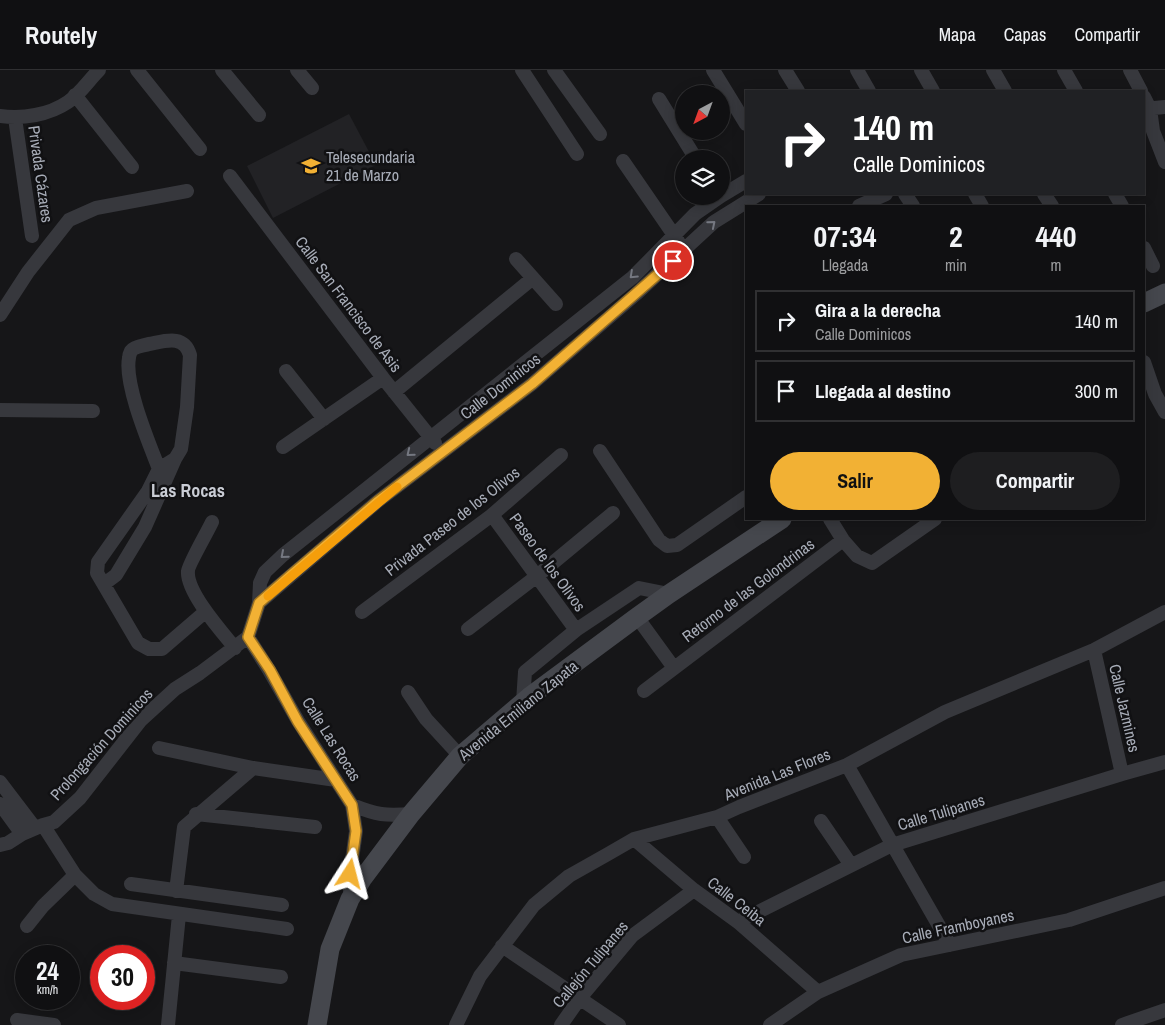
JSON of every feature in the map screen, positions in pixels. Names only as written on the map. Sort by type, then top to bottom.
[{"type":"main road","points":[[1145,303],[1165,293]]},
{"type":"main road","name":"Avenida Emiliano Zapata","points":[[317,1025],[330,949],[350,899],[411,814],[460,756],[523,702],[637,617],[780,520]]},
{"type":"street","points":[[0,116],[15,118],[44,113],[69,102],[99,70]]},
{"type":"street","points":[[137,70],[200,149]]},
{"type":"street","points":[[222,70],[259,115]]},
{"type":"street","points":[[297,70],[312,88]]},
{"type":"street","points":[[522,70],[577,154]]},
{"type":"street","points":[[554,70],[600,134]]},
{"type":"street","points":[[713,70],[745,122]]},
{"type":"street","points":[[785,70],[797,90]]},
{"type":"street","points":[[857,70],[868,90]]},
{"type":"street","points":[[921,70],[932,90]]},
{"type":"street","points":[[993,70],[1004,90]]},
{"type":"street","points":[[1064,70],[1075,90]]},
{"type":"street","points":[[1130,70],[1140,90]]},
{"type":"street","points":[[75,95],[132,167]]},
{"type":"street","points":[[659,99],[690,150]]},
{"type":"street","points":[[1165,107],[1146,105],[1165,162]]},
{"type":"street","name":"Privada Cázares","points":[[15,118],[32,236]]},
{"type":"street","points":[[623,161],[685,250]]},
{"type":"street","name":"Calle San Francisco de Asis","points":[[230,176],[442,453]]},
{"type":"street","name":"Calle Dominicos","points":[[730,191],[745,182]]},
{"type":"street","points":[[0,318],[28,272],[69,220],[96,208],[188,191]]},
{"type":"street","name":"Calle Dominicos","points":[[259,603],[378,501],[532,384],[685,250],[714,222],[758,195]]},
{"type":"street","points":[[861,205],[884,195]]},
{"type":"street","name":"Calle Dominicos","points":[[248,637],[259,603],[260,583],[265,572],[291,548],[632,277],[695,214],[708,205]]},
{"type":"street","points":[[725,205],[729,213]]},
{"type":"street","points":[[1145,250],[1153,266]]},
{"type":"street","points":[[516,259],[556,304]]},
{"type":"street","points":[[394,392],[533,278]]},
{"type":"street","points":[[572,326],[584,339]]},
{"type":"street","points":[[104,584],[116,576],[145,527],[158,494],[181,449],[187,407],[190,355],[188,348],[182,343],[171,340],[138,347],[131,351],[129,358],[128,369],[135,402],[159,469]]},
{"type":"street","points":[[1145,365],[1155,394],[1165,412]]},
{"type":"street","points":[[286,371],[324,419]]},
{"type":"street","points":[[283,447],[383,378]]},
{"type":"street","points":[[0,410],[92,412]]},
{"type":"street","points":[[600,451],[659,540],[668,546],[677,545],[745,498]]},
{"type":"street","name":"Privada Paseo de los Olivos","points":[[362,612],[492,515],[561,456]]},
{"type":"street","points":[[175,459],[159,469],[148,491],[98,562],[97,574],[138,643],[149,649],[162,649],[205,612]]},
{"type":"street","points":[[468,629],[537,576],[613,513]]},
{"type":"street","name":"Paseo de los Olivos","points":[[492,515],[576,630]]},
{"type":"street","points":[[831,520],[843,540],[857,556],[872,563],[934,520]]},
{"type":"street","points":[[212,522],[187,571],[190,582],[205,612],[234,648]]},
{"type":"street","name":"Retorno de las Golondrinas","points":[[644,691],[843,540]]},
{"type":"street","name":"Paseo de los Olivos","points":[[523,702],[525,672],[576,630],[639,588],[669,594]]},
{"type":"street","name":"Avenida Las Flores","points":[[456,1025],[480,976],[502,946],[534,905],[569,876],[634,839],[717,817],[846,765],[945,712],[1094,650],[1165,612]]},
{"type":"street","points":[[637,617],[674,668]]},
{"type":"street","name":"Prolongación Dominicos","points":[[0,845],[54,822],[80,798],[141,720],[175,689],[248,637]]},
{"type":"street","name":"Calle Las Rocas","points":[[248,637],[270,670],[298,722],[352,805],[356,831],[350,874],[350,899]]},
{"type":"street","name":"Calle Jazmines","points":[[1094,650],[1122,774]]},
{"type":"street","points":[[408,692],[426,719],[460,756]]},
{"type":"street","points":[[159,748],[253,768],[336,780]]},
{"type":"street","name":"Calle Tulipanes","points":[[738,922],[892,845],[1165,762]]},
{"type":"street","points":[[846,765],[950,945]]},
{"type":"street","points":[[176,890],[184,826],[253,768]]},
{"type":"street","points":[[3,791],[39,827],[75,875],[94,894],[112,904],[179,915],[287,928]]},
{"type":"street","points":[[0,804],[22,834]]},
{"type":"street","points":[[352,805],[374,814],[411,814]]},
{"type":"street","points":[[196,814],[315,827]]},
{"type":"street","points":[[717,817],[744,857]]},
{"type":"street","points":[[821,820],[851,865]]},
{"type":"street","name":"Calle Ceiba","points":[[634,839],[694,890],[738,922],[818,992]]},
{"type":"street","points":[[28,926],[43,906],[75,875]]},
{"type":"street","points":[[131,884],[282,905]]},
{"type":"street","name":"Calle Framboyanes","points":[[770,1025],[818,992],[902,955],[1069,920],[1165,888]]},
{"type":"street","name":"Callejón Tulipanes","points":[[561,1025],[580,998],[632,936],[694,890]]},
{"type":"street","points":[[168,1025],[179,915]]},
{"type":"street","points":[[502,946],[619,1025]]},
{"type":"street","points":[[174,963],[281,977]]},
{"type":"street","points":[[1122,1025],[1165,1010]]},
{"type":"street","points":[[16,1020],[54,1025]]},
{"type":"shaded area","name":"Telesecundaria 21 de Marzo","points":[[349,114],[376,165],[273,218],[247,166]]},
{"type":"slow traffic","points":[[268,596],[320,550],[397,487]]},
{"type":"place","name":"Telesecundaria 21 de Marzo","points":[[311,166]]},
{"type":"district","name":"Las Rocas","points":[[188,491]]},
{"type":"route","points":[[350,874],[356,831],[352,805],[298,722],[270,670],[248,637],[259,603],[378,501],[532,384],[673,261]]}]
